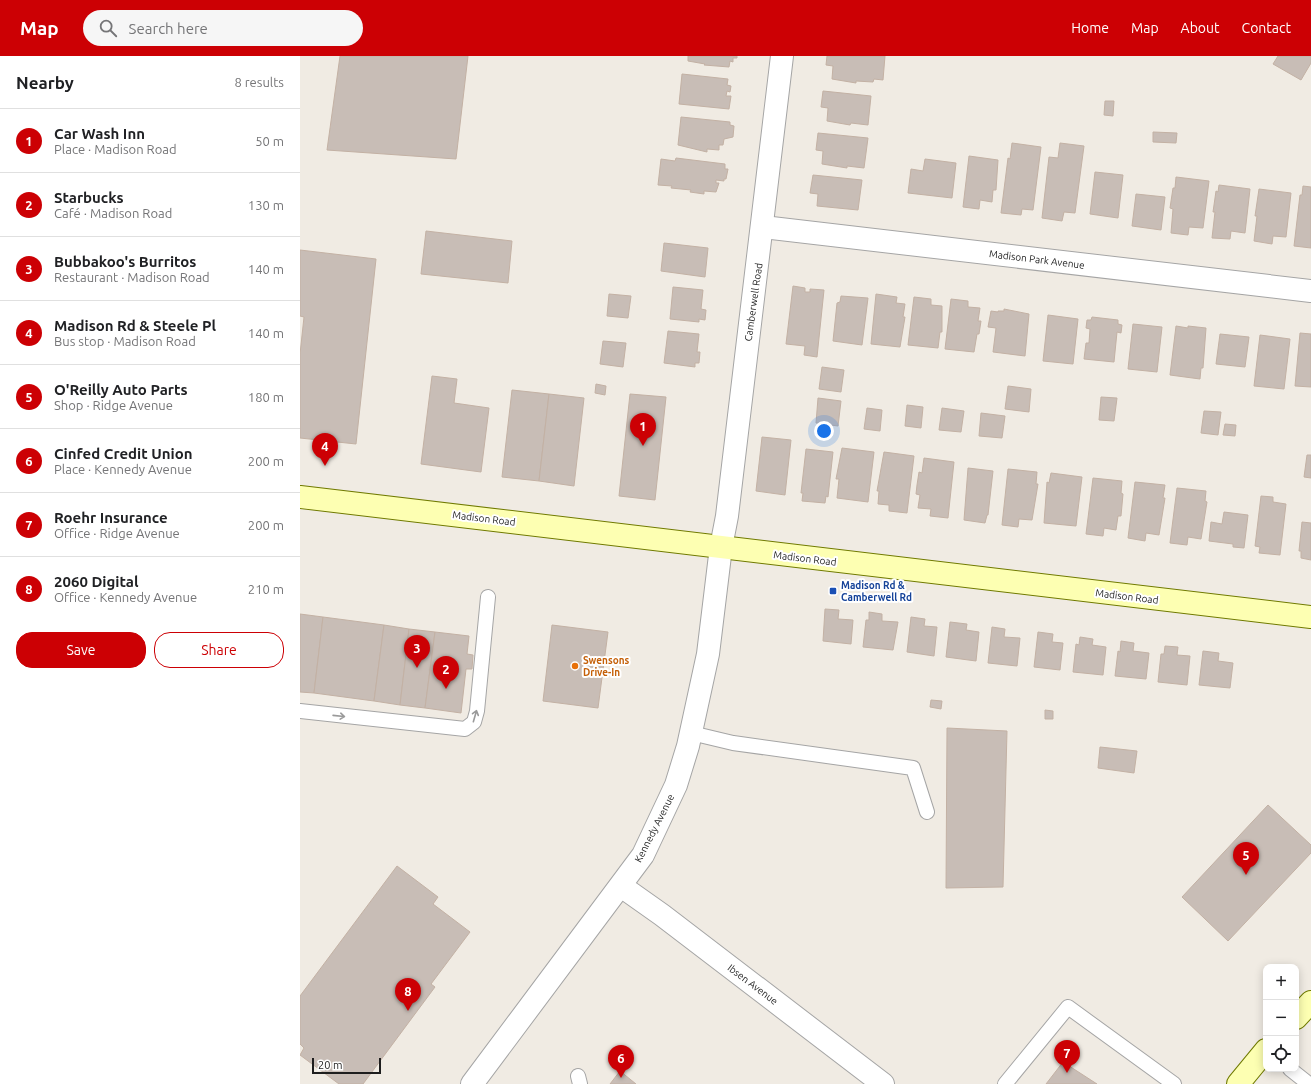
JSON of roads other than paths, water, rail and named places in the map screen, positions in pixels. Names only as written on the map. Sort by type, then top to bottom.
[{"type":"main road","name":"Madison Road","points":[[300,497],[1311,617]]},
{"type":"main road","points":[[1299,1015],[1311,1002]]},
{"type":"main road","points":[[1238,1084],[1263,1054]]},
{"type":"street","name":"Camberwell Road","points":[[721,547],[727,516],[763,227],[782,56]]},
{"type":"street","name":"Madison Park Avenue","points":[[763,227],[1311,291]]},
{"type":"street","name":"Kennedy Avenue","points":[[472,1084],[643,855],[672,792],[691,734],[708,654],[721,547]]},
{"type":"street","name":"Ibsen Avenue","points":[[621,886],[662,915],[883,1084]]},
{"type":"lane","points":[[300,711],[464,729],[474,722],[488,597]]},
{"type":"lane","points":[[691,734],[733,743],[913,768],[927,812]]},
{"type":"lane","points":[[1005,1084],[1068,1006],[1174,1084]]},
{"type":"lane","points":[[1294,1072],[1309,1084]]},
{"type":"place","name":"Car Wash Inn","points":[[643,446]]},
{"type":"place","name":"Madison Rd & Steele Pl","points":[[325,466]]},
{"type":"place","name":"Madison Rd & Camberwell Rd","points":[[833,591]]},
{"type":"place","name":"Swensons Drive-In","points":[[575,666]]},
{"type":"place","name":"Bubbakoo's Burritos","points":[[417,668]]},
{"type":"place","name":"Starbucks","points":[[446,689]]},
{"type":"place","name":"O'Reilly Auto Parts","points":[[1246,875]]},
{"type":"place","name":"2060 Digital","points":[[408,1011]]},
{"type":"place","name":"Roehr Insurance","points":[[1067,1073]]},
{"type":"place","name":"Cinfed Credit Union","points":[[621,1078]]}]
